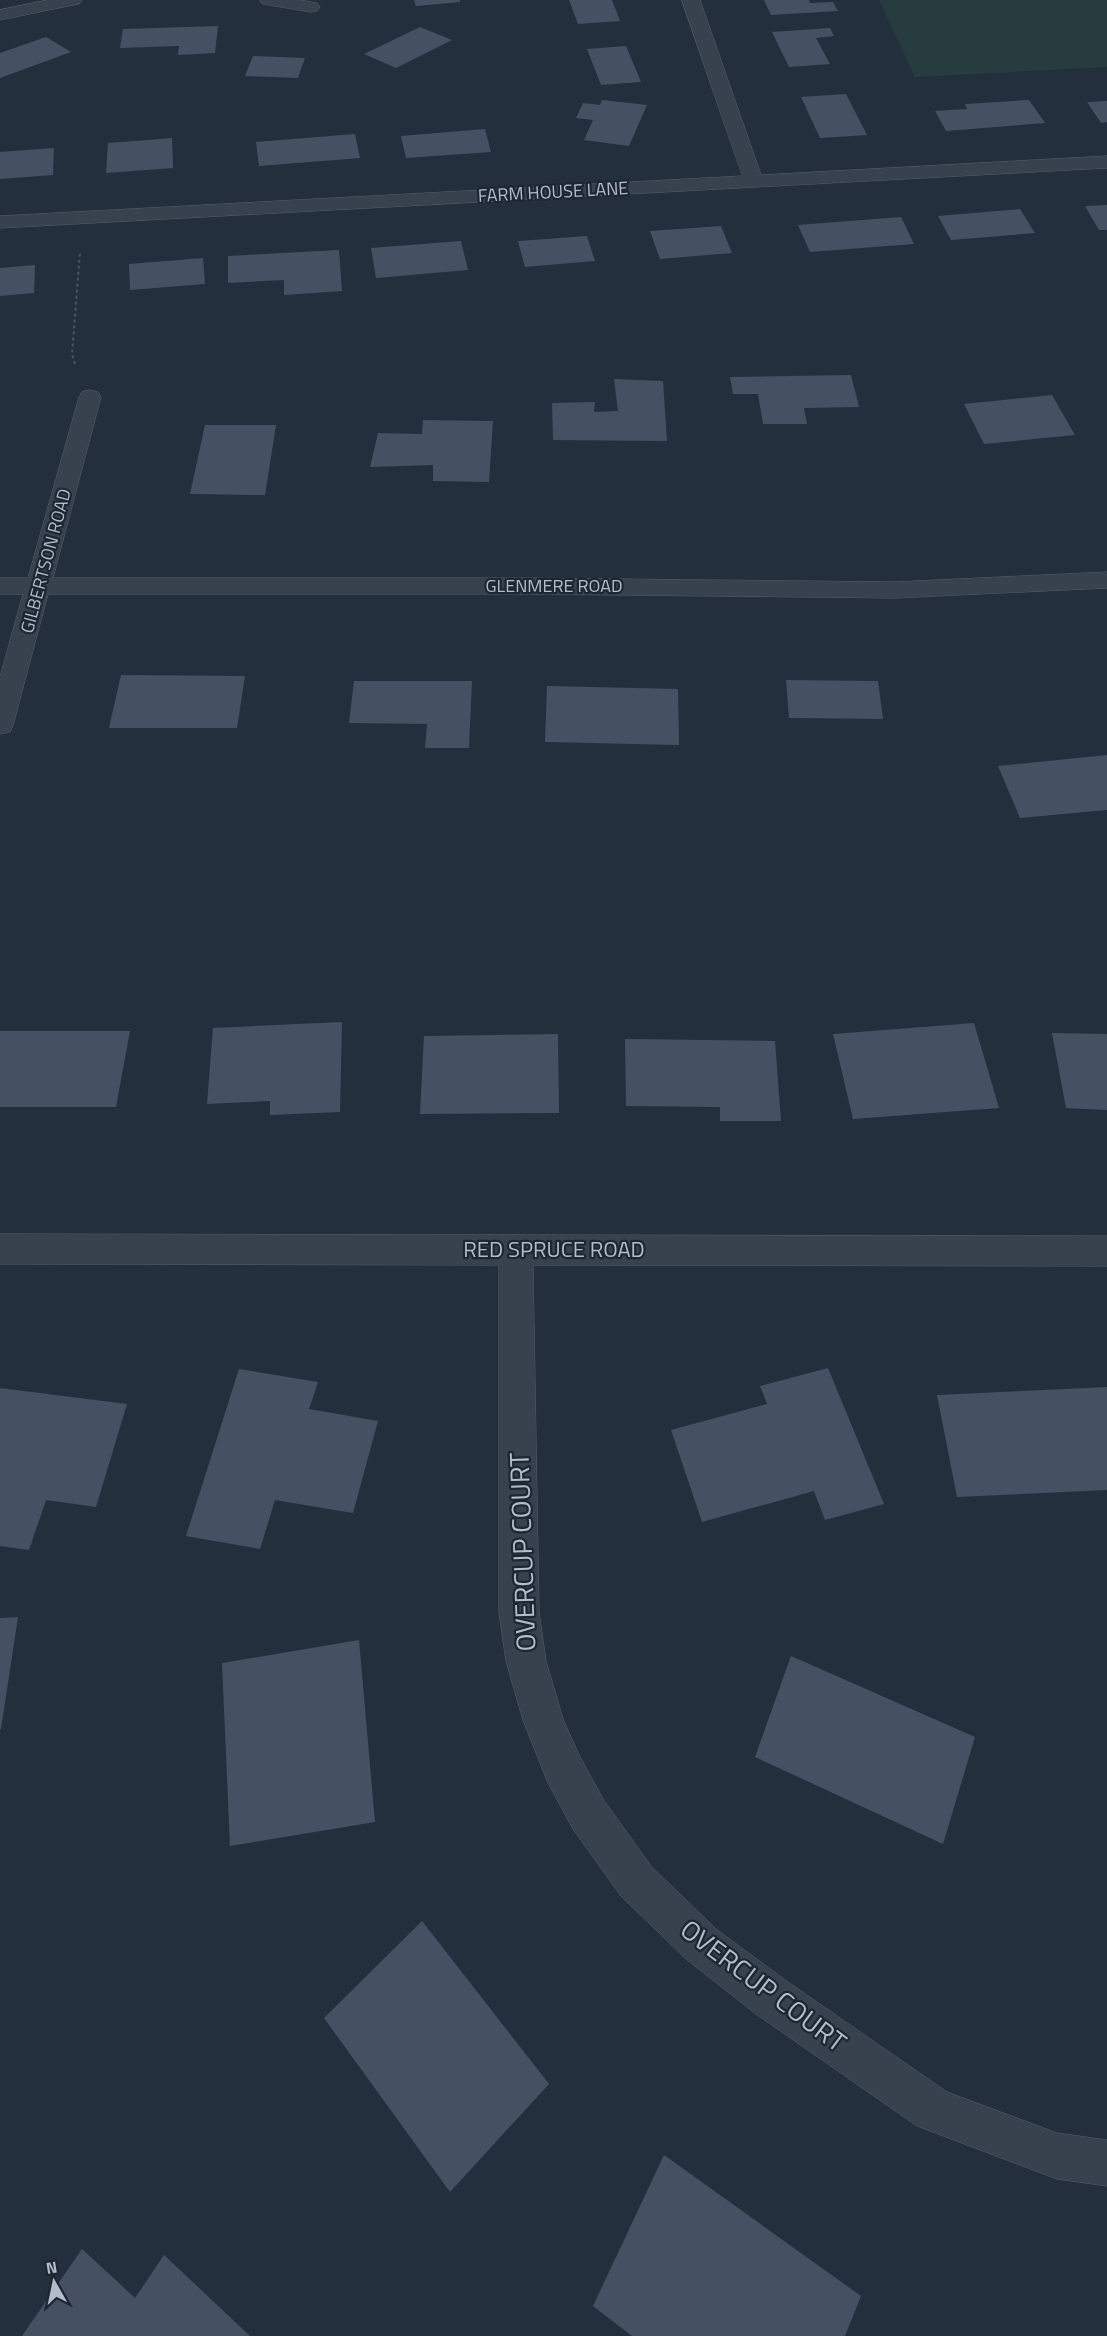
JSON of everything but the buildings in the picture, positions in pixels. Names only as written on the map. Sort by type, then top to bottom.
[{"type":"street","points":[[0,15],[73,0]]},
{"type":"street","points":[[269,0],[311,7]]},
{"type":"street","points":[[690,0],[753,181]]},
{"type":"street","name":"FARM HOUSE LANE","points":[[0,222],[1107,162]]},
{"type":"street","name":"GILBERTSON ROAD","points":[[0,724],[90,397]]},
{"type":"street","name":"GLENMERE ROAD","points":[[0,586],[500,586],[894,590],[1107,580]]},
{"type":"street","name":"RED SPRUCE ROAD","points":[[0,1248],[1107,1251]]},
{"type":"street","name":"OVERCUP COURT","points":[[516,1249],[519,1613],[526,1661],[543,1720],[562,1768],[588,1814],[636,1881],[701,1944],[772,1998],[933,2110],[1057,2156],[1107,2163]]},
{"type":"path","points":[[83,217],[72,354],[80,383],[90,397]]},
{"type":"green space","points":[[879,0],[1107,0],[1107,67],[915,77]]}]
